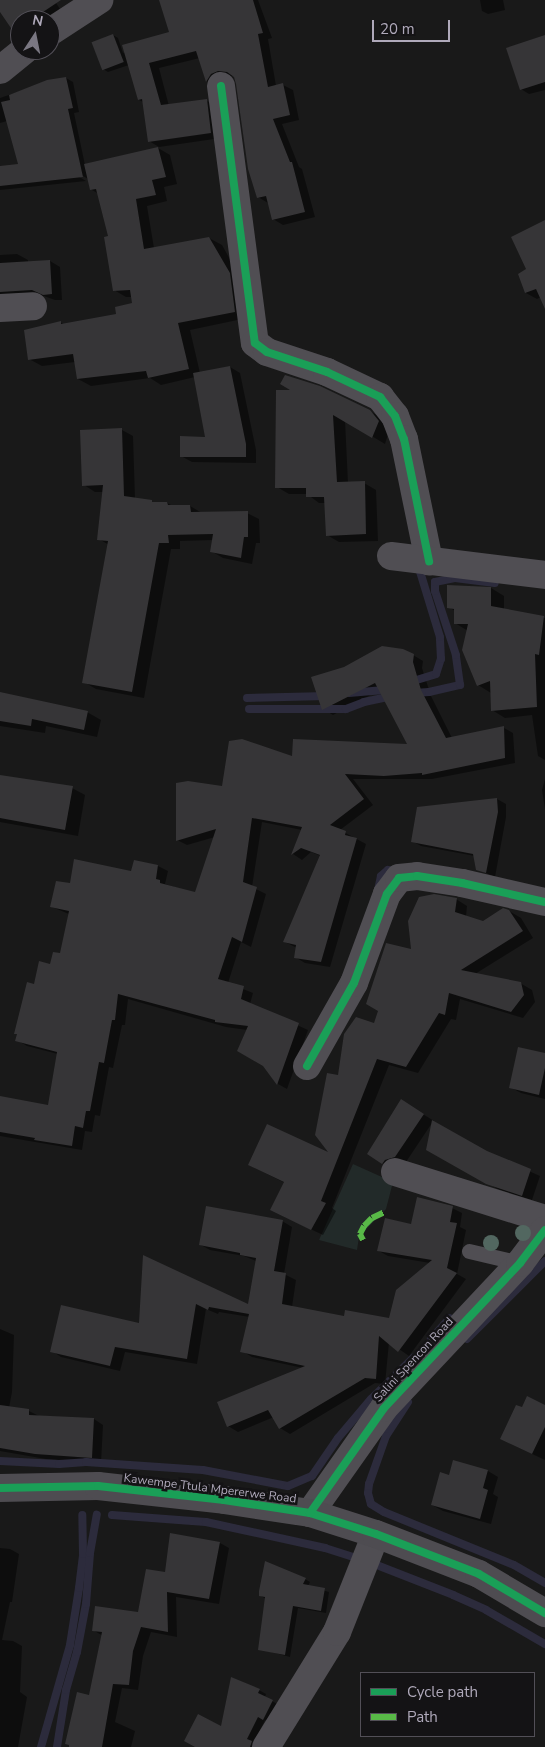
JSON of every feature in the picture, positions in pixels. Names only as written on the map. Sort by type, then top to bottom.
[{"type":"street","points":[[60,25],[99,0]]},
{"type":"street","points":[[0,70],[12,60]]},
{"type":"street","points":[[221,86],[255,343],[267,352],[327,372],[380,398],[395,416],[404,439],[429,561]]},
{"type":"street","points":[[0,308],[33,306]]},
{"type":"street","points":[[391,556],[545,575]]},
{"type":"street","points":[[307,1066],[354,983],[387,894],[399,878],[417,876],[462,883],[545,902]]},
{"type":"street","points":[[395,1172],[545,1219]]},
{"type":"street","name":"Salini Spencon Road","points":[[310,1513],[384,1408],[520,1263],[545,1230]]},
{"type":"street","name":"Kawempe Ttula Mpererwe Road","points":[[0,1488],[98,1486],[224,1500],[310,1513],[376,1534],[479,1574],[545,1613]]},
{"type":"street","points":[[266,1747],[337,1632],[376,1534]]},
{"type":"lane","points":[[469,1251],[520,1263]]},
{"type":"shaded area","points":[[353,1164],[393,1182],[386,1209],[359,1237],[357,1250],[319,1240]]},
{"type":"building","points":[[0,0],[61,0],[46,10],[10,10],[10,27],[0,12]]},
{"type":"building","points":[[159,0],[253,0],[263,33],[258,34],[268,87],[283,83],[290,115],[273,119],[290,162],[292,162],[305,212],[272,220],[266,196],[257,198],[248,169],[234,77],[227,72],[218,71],[211,74],[206,82],[196,51],[149,63],[161,105],[207,99],[211,133],[148,142],[142,99],[138,100],[122,45],[169,32]]},
{"type":"building","points":[[113,34],[124,62],[102,70],[92,42]]},
{"type":"building","points":[[545,35],[545,82],[520,90],[506,48]]},
{"type":"building","points":[[66,77],[73,108],[68,109],[83,177],[0,186],[0,166],[18,164],[1,102],[10,100],[9,95],[47,80]]},
{"type":"building","points":[[158,147],[166,177],[152,180],[156,195],[136,199],[144,249],[209,237],[230,273],[235,312],[178,323],[189,369],[148,378],[146,371],[77,379],[73,354],[28,360],[24,330],[61,321],[61,324],[116,314],[115,307],[132,303],[130,290],[113,291],[104,237],[108,236],[96,189],[90,190],[84,164]]},
{"type":"building","points":[[545,220],[545,309],[536,289],[525,293],[518,274],[526,269],[511,237]]},
{"type":"building","points":[[50,260],[52,294],[43,295],[32,290],[0,292],[0,263]]},
{"type":"building","points":[[230,366],[246,444],[246,457],[180,457],[180,436],[205,437],[193,373]]},
{"type":"building","points":[[285,375],[320,386],[370,410],[379,421],[372,438],[333,415],[337,482],[365,481],[366,534],[326,536],[324,497],[306,497],[306,488],[275,488],[276,390],[290,390],[280,384]]},
{"type":"building","points":[[122,428],[124,496],[152,500],[152,502],[167,502],[168,505],[190,505],[191,512],[248,511],[248,537],[244,537],[241,558],[210,552],[213,534],[168,535],[169,543],[159,543],[132,692],[82,683],[108,541],[97,540],[103,485],[82,486],[80,430]]},
{"type":"building","points":[[447,585],[491,587],[491,606],[544,616],[539,655],[535,654],[537,707],[491,711],[490,681],[477,686],[462,650],[468,624],[454,624],[454,609],[447,608]]},
{"type":"building","points":[[382,646],[403,649],[414,654],[413,662],[421,690],[446,738],[504,726],[505,758],[422,775],[422,773],[384,776],[345,774],[364,799],[330,825],[346,831],[345,835],[357,838],[321,962],[294,958],[296,945],[283,942],[320,855],[301,848],[291,855],[302,827],[252,818],[243,882],[257,887],[242,942],[232,937],[218,979],[244,986],[241,999],[299,1023],[277,1085],[263,1066],[237,1051],[248,1026],[215,1022],[215,1020],[118,994],[115,1020],[112,1020],[104,1063],[99,1062],[90,1111],[86,1111],[83,1128],[75,1126],[72,1146],[0,1132],[0,1096],[48,1105],[57,1052],[15,1041],[17,1034],[14,1034],[27,982],[34,984],[39,961],[50,964],[53,952],[60,953],[69,911],[50,907],[56,881],[70,883],[74,859],[131,871],[134,860],[158,865],[156,879],[160,880],[160,883],[195,892],[216,829],[176,841],[176,783],[188,781],[222,786],[229,741],[242,739],[292,756],[293,739],[407,744],[375,683],[322,710],[311,677],[344,667]]},
{"type":"building","points":[[0,692],[88,711],[84,730],[32,719],[31,726],[0,721]]},
{"type":"building","points":[[0,775],[73,786],[65,830],[0,818]]},
{"type":"building","points":[[497,798],[498,812],[486,873],[476,870],[473,854],[411,842],[417,807]]},
{"type":"building","points":[[434,894],[457,898],[455,912],[483,921],[503,908],[509,910],[523,931],[461,970],[521,982],[524,995],[511,1012],[449,993],[445,1015],[439,1013],[406,1067],[377,1059],[321,1201],[326,1203],[311,1230],[270,1210],[284,1182],[248,1165],[267,1124],[328,1152],[315,1135],[327,1073],[338,1075],[344,1034],[356,1017],[374,1023],[378,1011],[366,1004],[386,943],[411,949],[408,921],[419,897]]},
{"type":"building","points":[[518,1047],[545,1053],[545,1068],[539,1095],[509,1088]]},
{"type":"building","points":[[401,1099],[424,1114],[395,1157],[385,1160],[382,1164],[367,1154]]},
{"type":"building","points":[[432,1120],[487,1151],[531,1169],[522,1196],[486,1184],[426,1150]]},
{"type":"building","points":[[417,1197],[453,1206],[450,1222],[457,1223],[447,1268],[457,1273],[398,1352],[379,1336],[376,1379],[365,1378],[279,1429],[268,1410],[227,1427],[217,1402],[305,1366],[240,1352],[249,1314],[209,1307],[208,1310],[196,1304],[187,1359],[115,1347],[110,1366],[50,1352],[61,1305],[139,1323],[143,1255],[248,1304],[256,1258],[199,1245],[206,1206],[283,1220],[274,1271],[286,1273],[282,1304],[344,1316],[345,1310],[389,1318],[396,1290],[432,1260],[377,1251],[385,1218],[411,1224]]},
{"type":"building","points":[[527,1396],[545,1405],[545,1427],[532,1454],[500,1439],[516,1405],[522,1407]]},
{"type":"building","points":[[0,1405],[29,1409],[29,1415],[94,1418],[92,1458],[35,1454],[0,1448]]},
{"type":"building","points":[[453,1460],[488,1470],[483,1488],[488,1490],[480,1519],[431,1505],[440,1472],[449,1475]]},
{"type":"building","points":[[170,1533],[220,1542],[209,1599],[167,1592],[168,1632],[141,1627],[133,1651],[129,1685],[113,1684],[102,1747],[69,1747],[69,1745],[65,1744],[77,1692],[89,1695],[102,1632],[92,1631],[95,1606],[138,1612],[146,1569],[165,1572]]},
{"type":"building","points":[[265,1561],[306,1578],[303,1584],[325,1588],[321,1611],[293,1606],[285,1655],[258,1650],[265,1597],[259,1596],[259,1591]]},
{"type":"building","points":[[231,1677],[260,1689],[258,1693],[273,1700],[263,1720],[258,1717],[247,1739],[252,1741],[250,1747],[195,1747],[184,1741],[198,1714],[221,1726]]},
{"type":"waterway","points":[[410,682],[436,674],[441,659],[440,637],[418,565]]},
{"type":"waterway","points":[[414,693],[429,692],[460,685],[456,655],[435,591],[435,582],[455,578],[495,583]]},
{"type":"waterway","points":[[349,693],[387,690]]},
{"type":"waterway","points":[[247,698],[327,696]]},
{"type":"waterway","points":[[249,709],[346,709],[364,702],[392,696]]},
{"type":"waterway","points":[[378,890],[381,876],[388,870],[398,871]]},
{"type":"waterway","points":[[467,1339],[545,1261]]},
{"type":"waterway","points":[[431,1339],[450,1318]]},
{"type":"waterway","points":[[0,1461],[59,1464],[86,1462],[203,1470],[288,1486],[312,1476],[338,1438],[371,1399],[413,1358]]},
{"type":"waterway","points":[[408,1402],[386,1436],[369,1484],[368,1493],[371,1504],[384,1512],[514,1565],[545,1583]]},
{"type":"waterway","points":[[41,1747],[70,1645],[83,1554],[82,1515]]},
{"type":"waterway","points":[[57,1747],[66,1690],[77,1652],[86,1604],[90,1553],[97,1515]]},
{"type":"waterway","points":[[112,1515],[206,1522],[325,1548],[369,1562],[453,1595],[486,1610],[545,1644]]},
{"type":"marked path","points":[[363,1240],[360,1234],[364,1226],[372,1218],[385,1212]]},
{"type":"cycle path","points":[[221,86],[255,343],[267,352],[327,372],[380,397],[395,416],[404,439],[429,561]]},
{"type":"cycle path","points":[[307,1066],[354,983],[387,894],[399,878],[417,876],[462,883],[545,902]]},
{"type":"cycle path","points":[[310,1513],[384,1408],[520,1263],[545,1230]]},
{"type":"cycle path","points":[[0,1488],[98,1486],[224,1500],[310,1513],[376,1534],[479,1574],[545,1613]]}]
